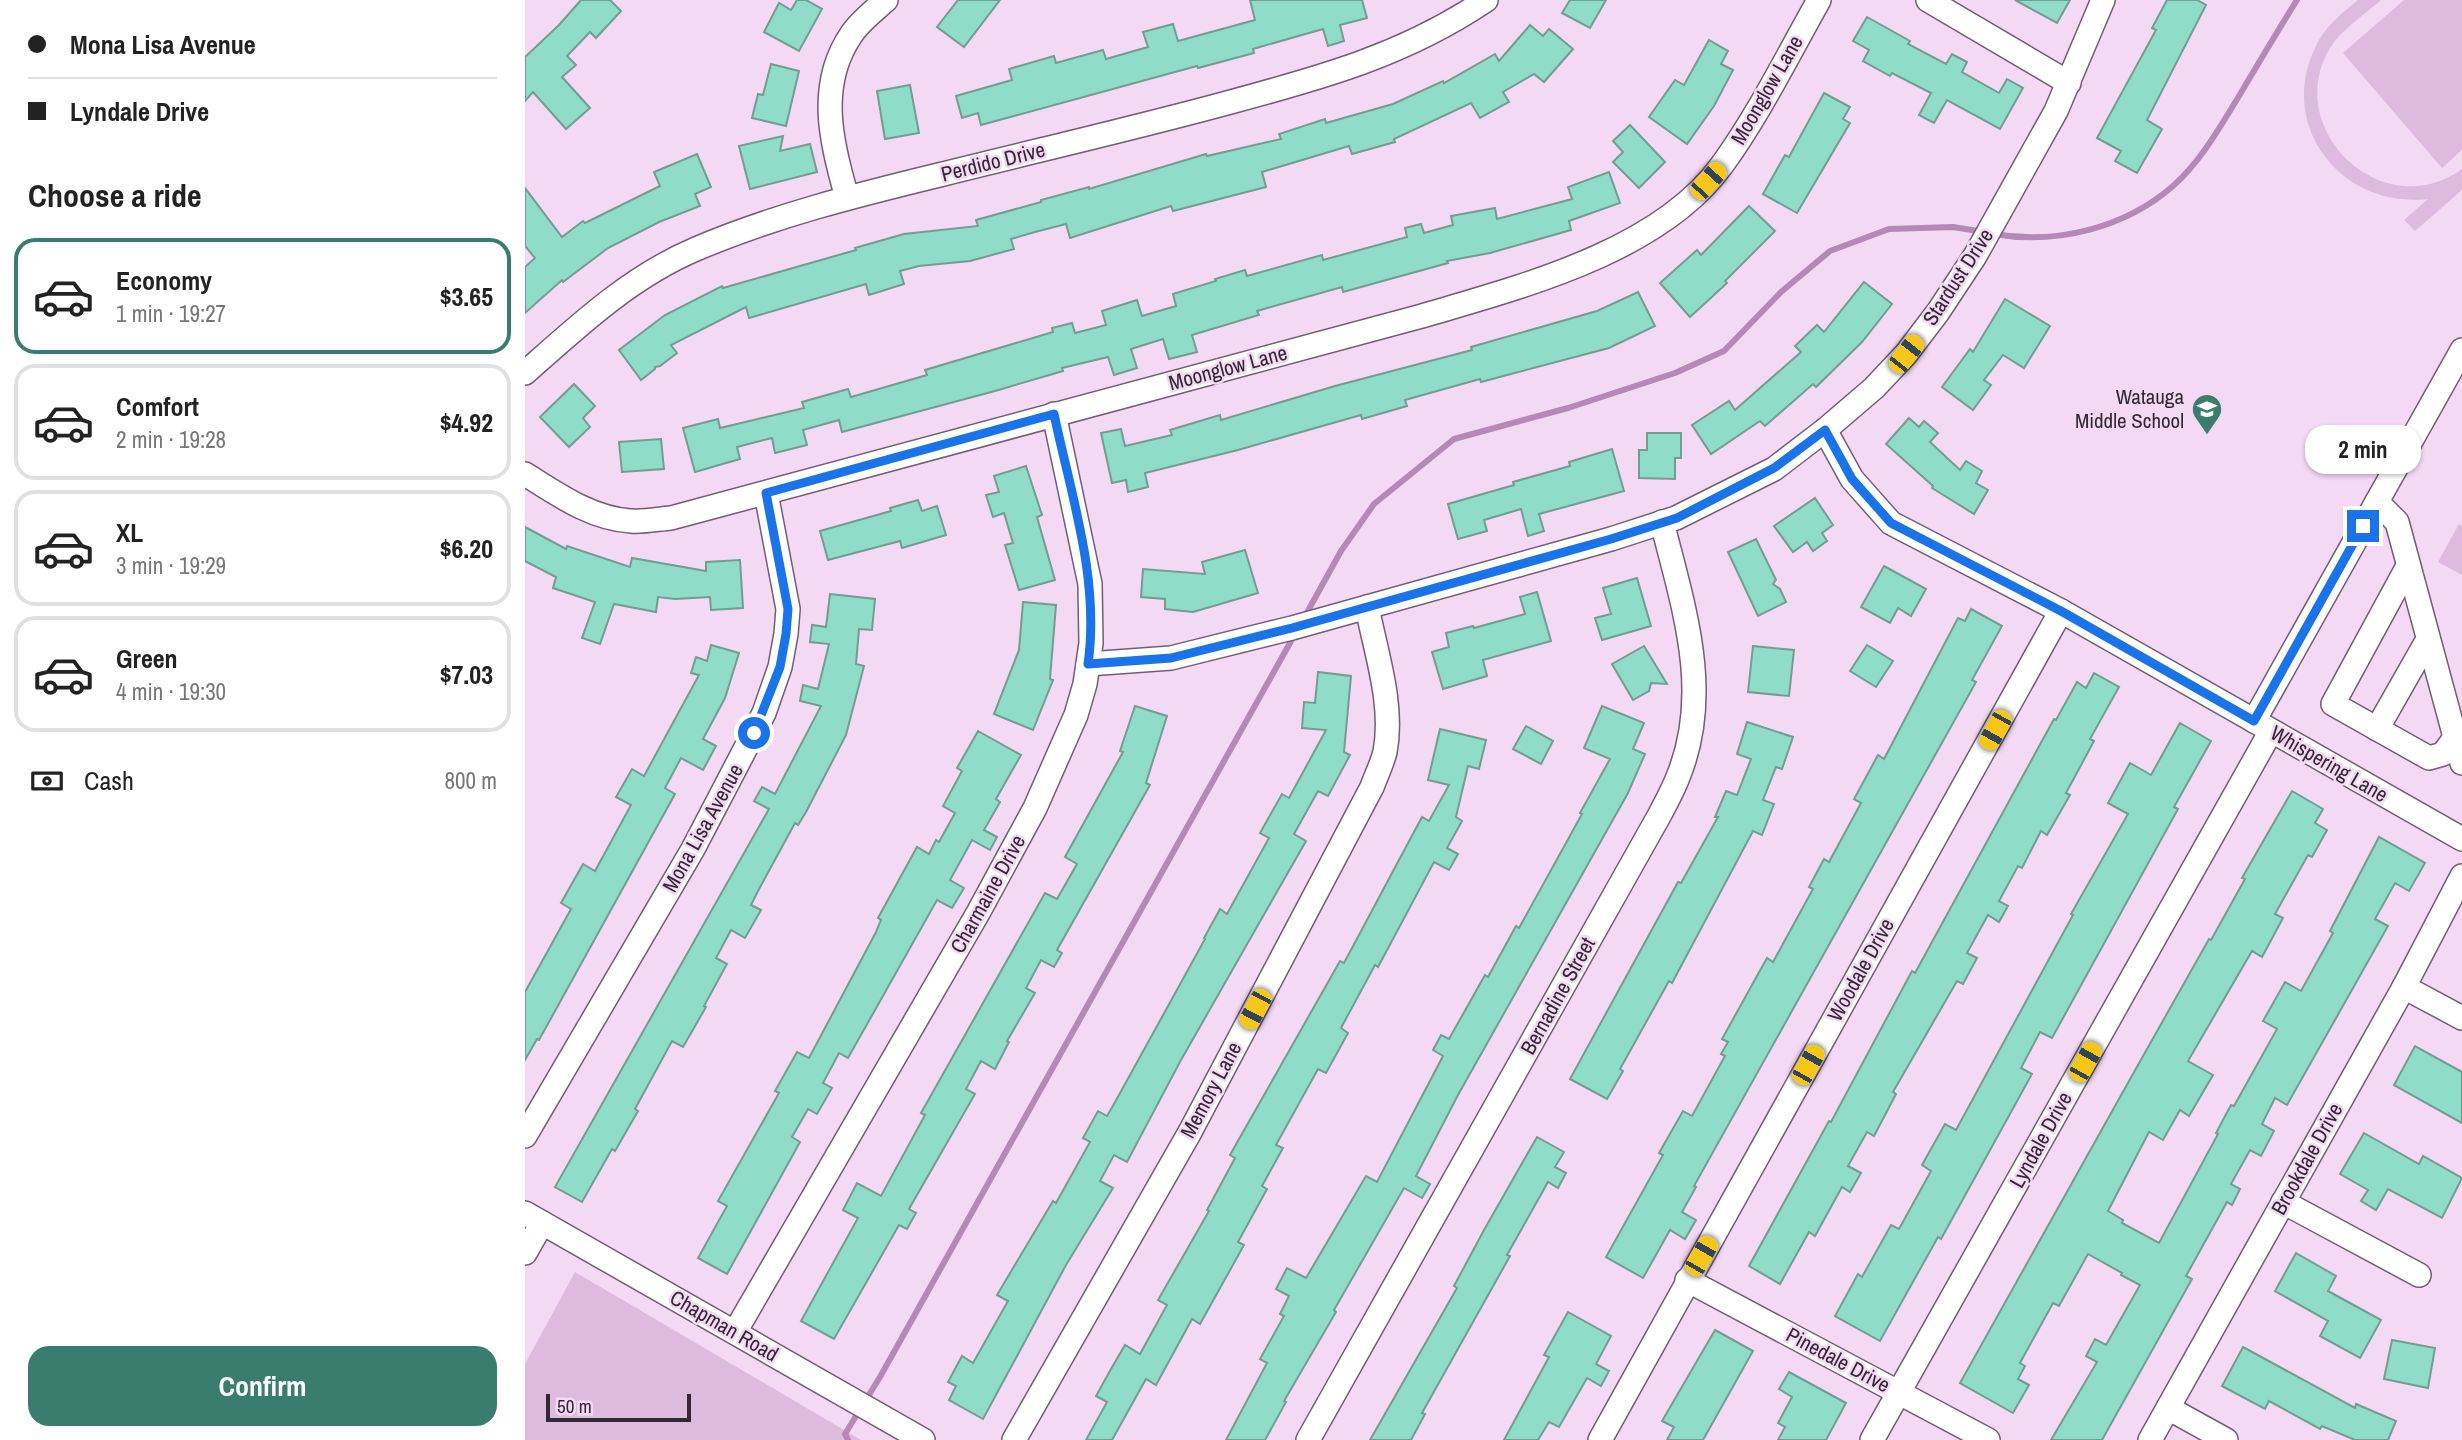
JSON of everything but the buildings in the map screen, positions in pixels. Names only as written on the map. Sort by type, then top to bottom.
[{"type":"street","points":[[847,197],[834,152],[829,110],[831,80],[852,33],[885,0]]},
{"type":"street","name":"Perdido Drive","points":[[525,373],[587,317],[635,281],[694,249],[847,197],[1189,113],[1335,74],[1409,44],[1456,21],[1486,0]]},
{"type":"street","name":"Moonglow Lane","points":[[525,474],[579,506],[631,521],[670,519],[1435,313],[1535,283],[1617,247],[1661,222],[1695,195],[1721,167],[1819,0]]},
{"type":"street","points":[[1928,0],[2069,83]]},
{"type":"street","name":"Stardust Drive","points":[[1088,664],[1171,658],[1611,539],[1677,518],[1774,468],[1825,430],[1874,388],[1906,354],[1938,312],[1975,256],[2056,111],[2103,0]]},
{"type":"street","name":"Lyndale Drive","points":[[1872,1440],[2263,726],[2377,502],[2462,350]]},
{"type":"street","name":"Charmaine Drive","points":[[735,1332],[978,913],[1035,808],[1076,715],[1085,684],[1091,643],[1090,584],[1054,414]]},
{"type":"street","name":"Whispering Lane","points":[[1825,430],[1852,479],[1891,523],[2061,611],[2462,839]]},
{"type":"street","name":"Mona Lisa Avenue","points":[[525,1136],[693,849],[764,713],[780,667],[788,609],[766,493]]},
{"type":"street","points":[[2377,502],[2396,522],[2462,763]]},
{"type":"street","name":"Bernadine Street","points":[[1308,1440],[1653,828],[1679,776],[1689,733],[1695,671],[1691,635],[1662,522]]},
{"type":"street","points":[[2408,566],[2333,704],[2429,758],[2443,754],[2454,738]]},
{"type":"street","name":"Memory Lane","points":[[1014,1440],[1190,1132],[1372,788],[1385,754],[1387,727],[1383,690],[1367,607]]},
{"type":"street","name":"Woodale Drive","points":[[1600,1440],[2061,611]]},
{"type":"street","points":[[2377,729],[2427,641]]},
{"type":"street","name":"Brookdale Drive","points":[[2150,1440],[2404,987],[2462,876]]},
{"type":"street","points":[[2404,987],[2462,1018]]},
{"type":"street","points":[[2283,1202],[2419,1275]]},
{"type":"street","points":[[525,1253],[534,1218]]},
{"type":"street","name":"Chapman Road","points":[[534,1218],[923,1440]]},
{"type":"street","name":"Pinedale Drive","points":[[1687,1280],[1988,1440]]},
{"type":"street","points":[[2168,1408],[2226,1440]]},
{"type":"shaded area","points":[[2358,0],[2381,0],[2347,28],[2330,48],[2318,79],[2319,110],[2330,137],[2348,161],[2373,177],[2402,186],[2432,184],[2462,169],[2462,190],[2415,231],[2404,220],[2428,199],[2397,199],[2369,191],[2345,177],[2325,157],[2312,134],[2305,107],[2305,78],[2315,48],[2333,21]]},
{"type":"shaded area","points":[[2404,0],[2462,0],[2462,150],[2442,168],[2343,53]]},
{"type":"shaded area","points":[[2459,524],[2462,526],[2462,575],[2438,562]]},
{"type":"shaded area","points":[[575,1272],[861,1440],[525,1440],[525,1364]]},
{"type":"waterway","points":[[1994,234],[2018,237],[2065,235],[2112,223],[2154,201],[2192,166],[2209,143],[2297,0]]},
{"type":"waterway","points":[[1304,618],[1341,551],[1374,504],[1454,439],[1568,408],[1675,373],[1724,351],[1781,292],[1830,251],[1889,229],[1953,227],[1984,232]]},
{"type":"waterway","points":[[848,1440],[845,1434],[880,1377],[1295,634]]},
{"type":"place","name":"Watauga Middle School","points":[[2207,436]]},
{"type":"route","points":[[754,733],[780,667],[788,609],[766,493],[1054,414],[1090,584],[1091,643],[1088,664],[1171,658],[1292,628],[1611,539],[1677,518],[1774,468],[1825,430],[1852,479],[1891,523],[2061,611],[2254,721],[2363,526]]}]
